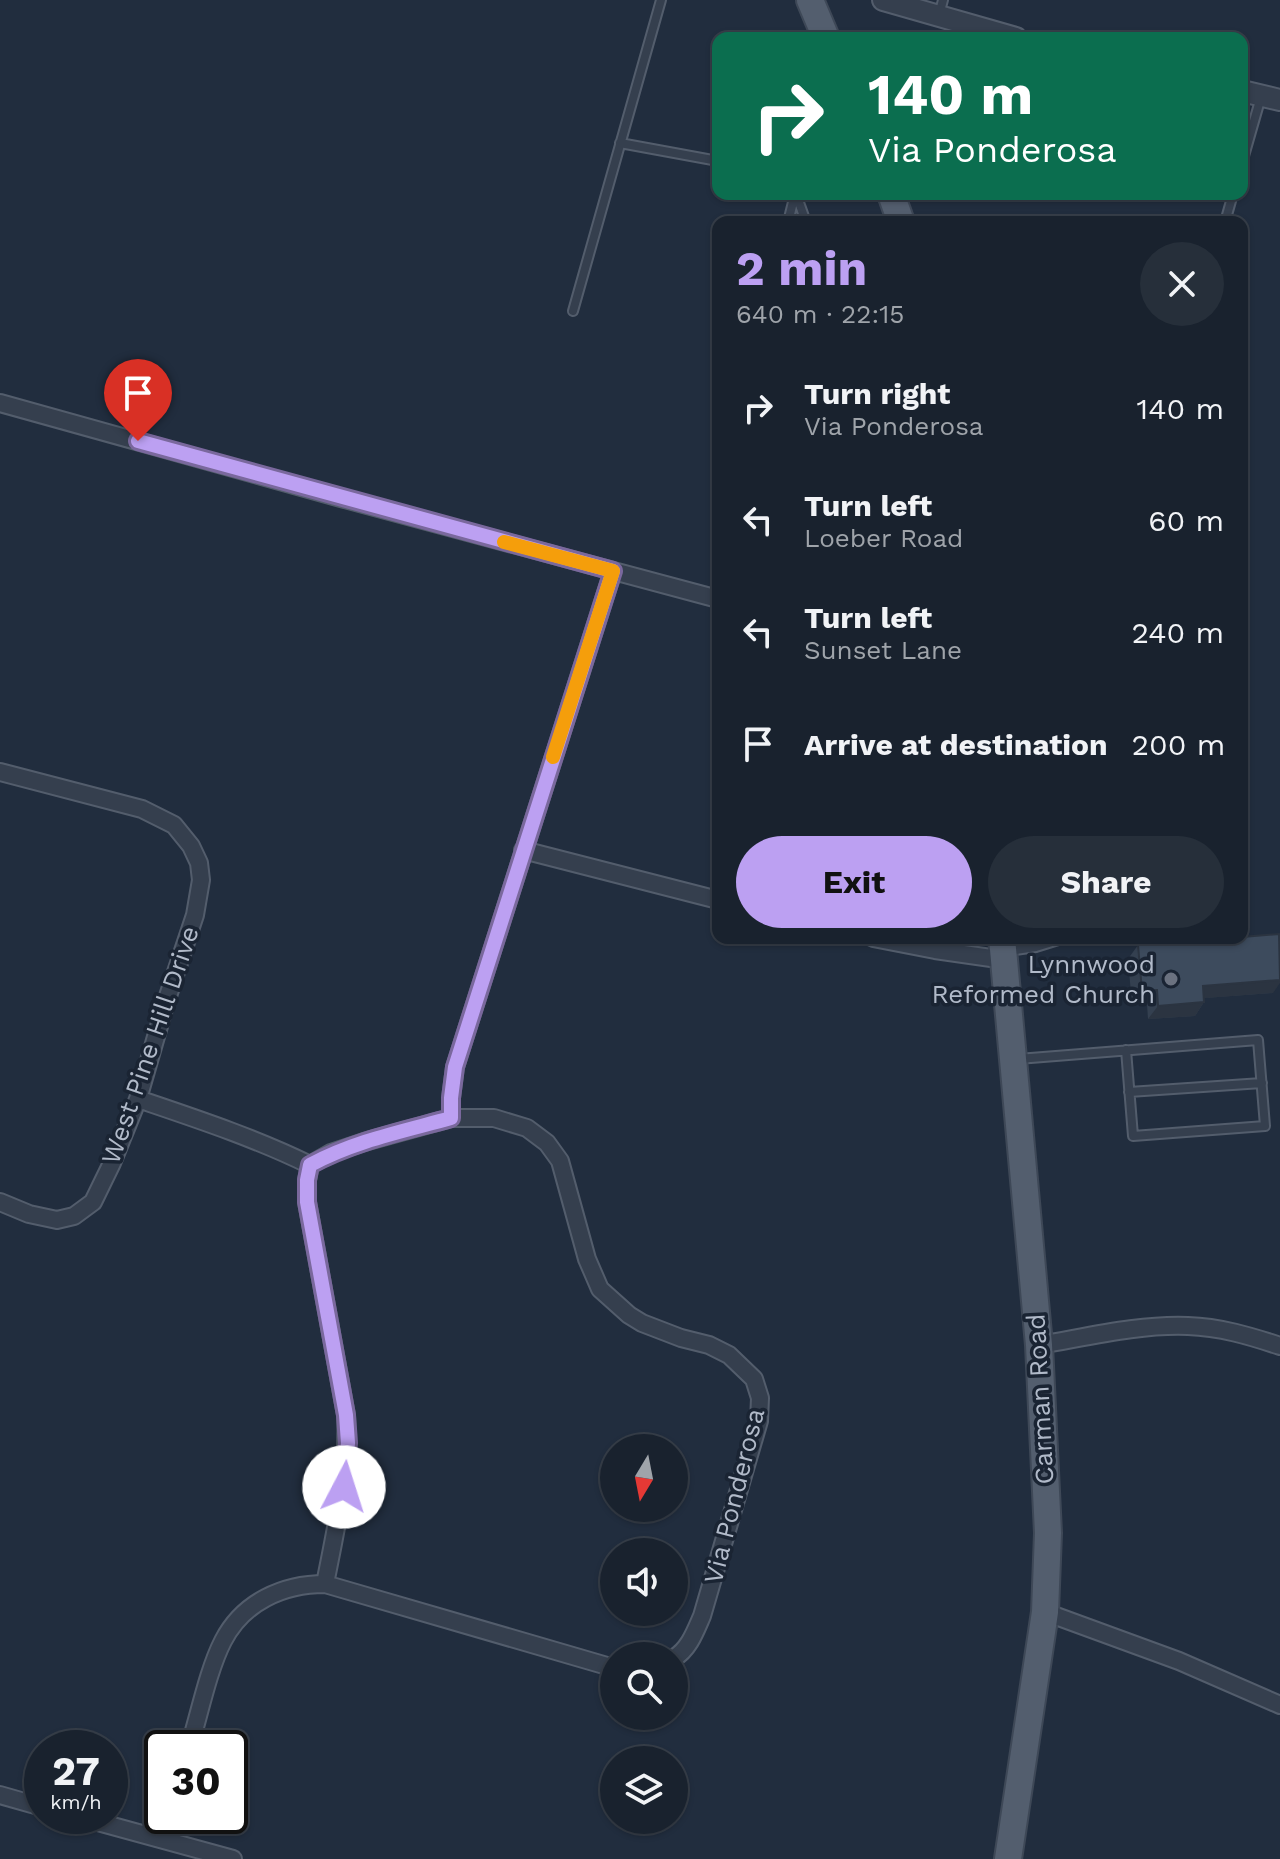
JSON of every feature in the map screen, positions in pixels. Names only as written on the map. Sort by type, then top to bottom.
[{"type":"main road","points":[[810,0],[823,32]]},
{"type":"main road","name":"Carman Road","points":[[1004,950],[1039,1345],[1048,1533],[1045,1612],[1008,1859]]},
{"type":"street","points":[[883,0],[941,8],[1001,32]]},
{"type":"street","points":[[0,403],[712,597]]},
{"type":"street","points":[[451,1118],[455,1067],[613,571]]},
{"type":"street","name":"West Pine Hill Drive","points":[[0,772],[142,809],[174,825],[191,846],[199,863],[201,880],[195,915],[138,1099],[93,1202],[74,1216],[57,1220],[42,1218],[0,1202]]},
{"type":"street","points":[[523,850],[712,898]]},
{"type":"street","points":[[941,944],[1004,950]]},
{"type":"street","points":[[138,1099],[246,1136],[310,1165],[307,1202],[344,1403],[348,1443],[344,1487],[325,1584]]},
{"type":"street","name":"Via Ponderosa","points":[[310,1165],[331,1153],[451,1118],[494,1118],[527,1128],[547,1143],[560,1161],[587,1259],[600,1289],[642,1323],[709,1345],[729,1355],[754,1379],[760,1398],[759,1421],[702,1616],[688,1644]]},
{"type":"street","points":[[1039,1345],[1155,1327],[1189,1326],[1220,1329],[1280,1346]]},
{"type":"street","points":[[194,1730],[215,1661],[234,1624],[252,1607],[277,1591],[304,1584],[325,1584],[600,1664]]},
{"type":"street","points":[[1045,1612],[1179,1661],[1280,1705]]},
{"type":"street","points":[[0,1795],[24,1802]]},
{"type":"street","points":[[128,1830],[233,1859]]},
{"type":"street","points":[[163,1839],[165,1834]]},
{"type":"lane","points":[[573,311],[661,0]]},
{"type":"lane","points":[[1248,142],[1261,96]]},
{"type":"lane","points":[[620,143],[712,160]]},
{"type":"lane","points":[[1004,950],[1046,944]]},
{"type":"lane","points":[[1013,1059],[1126,1050],[1258,1040],[1265,1126],[1133,1136],[1126,1050]]},
{"type":"lane","points":[[1129,1092],[1262,1083]]},
{"type":"building","points":[[1279,934],[1280,980],[1203,986],[1204,1002],[1158,1006],[1157,990],[1142,991],[1138,945],[1248,944],[1248,937]]},
{"type":"slow traffic","points":[[504,542],[613,571],[553,757]]},
{"type":"place","name":"Lynnwood Reformed Church","points":[[1171,979]]},
{"type":"route","points":[[138,441],[613,571],[455,1067],[451,1118],[331,1153],[310,1165],[307,1202],[346,1415],[348,1443],[344,1487]]}]
